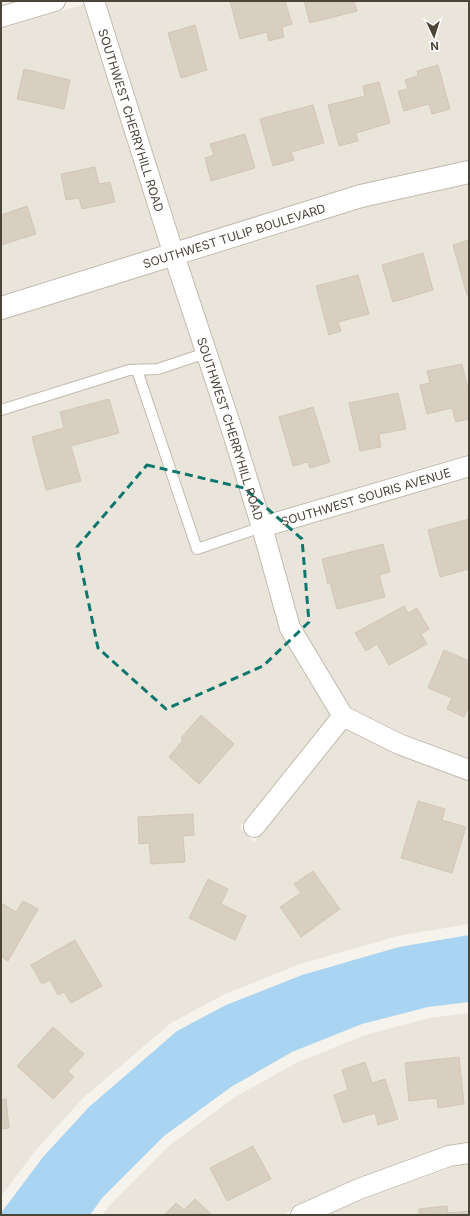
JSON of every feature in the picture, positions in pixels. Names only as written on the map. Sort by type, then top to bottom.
[{"type":"street","points":[[1,17],[55,1]]},
{"type":"street","name":"SOUTHWEST CHERRYHILL ROAD","points":[[94,1],[174,255],[231,427],[262,527],[290,628],[343,716]]},
{"type":"street","name":"SOUTHWEST TULIP BOULEVARD","points":[[1,308],[361,196],[469,172]]},
{"type":"street","name":"SOUTHWEST SOURIS AVENUE","points":[[262,527],[469,466]]},
{"type":"street","points":[[254,827],[343,716],[399,744],[469,770]]},
{"type":"street","points":[[301,1215],[366,1187],[449,1156],[469,1153]]},
{"type":"lane","points":[[1,410],[129,370],[158,370],[206,353]]},
{"type":"lane","points":[[137,370],[197,549],[262,527]]},
{"type":"highlighted area","points":[[147,465],[244,488],[302,539],[309,622],[263,666],[166,709],[98,648],[77,547]]},
{"type":"shaded area","points":[[105,1],[469,1],[469,160],[359,185],[180,242]]},
{"type":"shaded area","points":[[85,4],[161,248],[1,297],[1,29]]},
{"type":"shaded area","points":[[469,183],[469,454],[268,514],[187,263],[364,207]]},
{"type":"shaded area","points":[[168,268],[252,530],[280,631],[331,715],[240,827],[254,842],[346,729],[396,754],[469,781],[469,924],[398,936],[300,964],[223,995],[171,1023],[83,1098],[36,1150],[1,1196],[1,320]]},
{"type":"shaded area","points":[[469,477],[469,759],[403,733],[350,707],[298,623],[274,535]]},
{"type":"shaded area","points":[[469,1013],[469,1142],[447,1146],[355,1179],[297,1205],[284,1215],[102,1215],[109,1206],[170,1145],[235,1097],[296,1063],[365,1035],[430,1018]]},
{"type":"shaded area","points":[[469,1164],[469,1215],[327,1215],[362,1200],[452,1167]]},
{"type":"water","points":[[469,935],[469,1002],[428,1007],[362,1024],[292,1052],[231,1087],[164,1136],[102,1198],[90,1215],[1,1215],[43,1157],[89,1107],[177,1031],[226,1005],[302,975],[399,947]]},
{"type":"building","points":[[230,1],[285,1],[292,24],[282,27],[284,37],[269,41],[267,32],[240,39]]},
{"type":"building","points":[[304,1],[354,1],[357,11],[310,23]]},
{"type":"building","points":[[195,25],[207,70],[181,78],[168,33]]},
{"type":"building","points":[[438,65],[450,109],[432,114],[429,104],[404,111],[398,91],[408,89],[405,80],[418,76],[417,71]]},
{"type":"building","points":[[24,69],[70,80],[64,109],[17,99]]},
{"type":"building","points":[[379,82],[390,123],[356,133],[358,141],[339,146],[328,105],[365,96],[363,86]]},
{"type":"building","points":[[313,105],[324,143],[291,152],[294,160],[273,166],[260,119]]},
{"type":"building","points":[[245,134],[255,168],[211,181],[205,158],[214,155],[210,144]]},
{"type":"building","points":[[95,167],[99,184],[110,182],[115,202],[82,209],[79,198],[66,200],[61,174]]},
{"type":"building","points":[[27,206],[36,234],[1,245],[1,215]]},
{"type":"building","points":[[469,240],[469,295],[467,295],[453,245]]},
{"type":"building","points":[[423,253],[433,290],[393,302],[382,265]]},
{"type":"building","points":[[358,275],[369,314],[338,322],[341,331],[329,335],[316,286]]},
{"type":"building","points":[[462,364],[469,394],[469,419],[456,422],[452,408],[427,414],[420,385],[430,383],[427,371]]},
{"type":"building","points":[[398,393],[406,429],[379,434],[381,447],[360,451],[349,403]]},
{"type":"building","points":[[109,399],[119,433],[71,446],[81,481],[46,490],[32,437],[64,428],[60,412]]},
{"type":"building","points":[[313,407],[330,462],[310,468],[308,462],[293,466],[279,417]]},
{"type":"building","points":[[469,519],[469,569],[440,577],[428,530]]},
{"type":"building","points":[[383,544],[390,572],[379,575],[385,597],[337,609],[330,583],[328,584],[322,559]]},
{"type":"building","points":[[404,606],[408,613],[417,608],[429,629],[421,634],[427,644],[389,665],[377,644],[366,651],[355,633]]},
{"type":"building","points":[[444,650],[469,661],[469,705],[464,717],[447,709],[452,698],[428,688]]},
{"type":"building","points":[[201,715],[234,744],[199,784],[169,757],[183,740],[181,738]]},
{"type":"building","points":[[418,801],[445,809],[442,820],[466,827],[452,873],[401,858]]},
{"type":"building","points":[[193,814],[194,835],[183,836],[185,862],[151,864],[149,843],[139,844],[138,817]]},
{"type":"building","points":[[313,871],[340,909],[301,937],[280,907],[301,893],[294,884]]},
{"type":"building","points":[[208,879],[228,889],[221,904],[246,916],[235,940],[189,918]]},
{"type":"building","points":[[23,901],[38,909],[8,961],[1,957],[1,903],[16,912]]},
{"type":"building","points":[[75,940],[102,986],[71,1003],[64,992],[58,995],[50,980],[42,984],[31,965]]},
{"type":"building","points":[[53,1027],[84,1054],[68,1071],[74,1077],[53,1099],[17,1066]]},
{"type":"building","points":[[459,1057],[464,1104],[438,1108],[437,1098],[409,1101],[405,1063]]},
{"type":"building","points":[[365,1062],[372,1083],[385,1079],[398,1119],[378,1125],[375,1113],[343,1123],[334,1095],[348,1090],[342,1070]]},
{"type":"building","points":[[6,1099],[9,1128],[1,1129],[1,1100]]},
{"type":"building","points":[[253,1146],[271,1179],[227,1201],[210,1168]]},
{"type":"building","points":[[195,1199],[212,1215],[164,1215],[176,1203],[184,1210]]},
{"type":"building","points":[[447,1206],[448,1213],[469,1211],[469,1215],[419,1215],[419,1209]]}]
